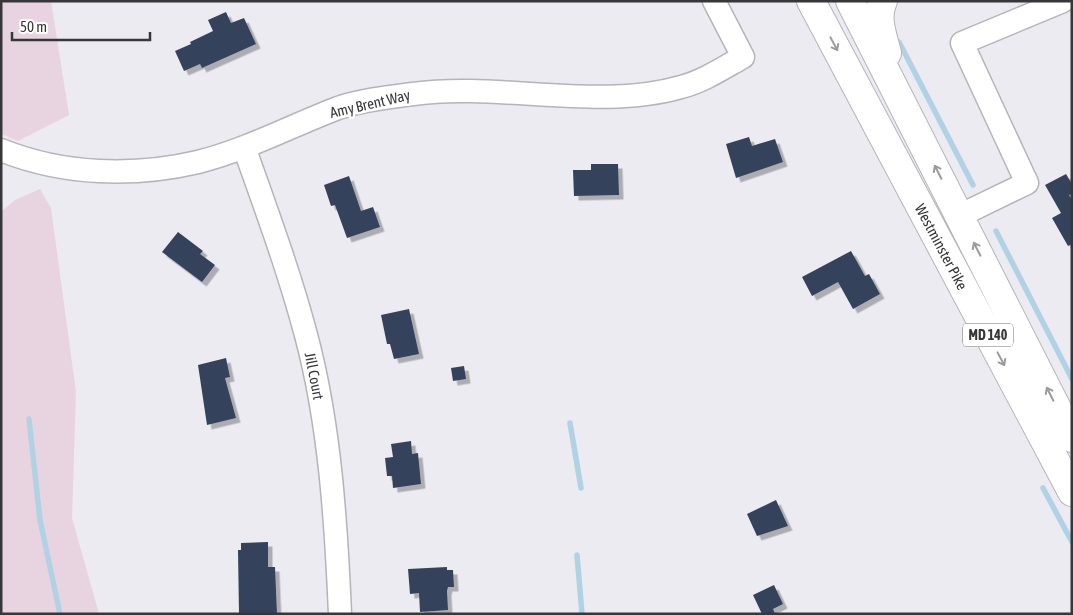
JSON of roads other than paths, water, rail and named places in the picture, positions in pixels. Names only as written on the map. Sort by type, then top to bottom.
[{"type":"highway","name":"Westminster Pike","points":[[811,1],[1072,492]]},
{"type":"highway","points":[[883,1],[880,8],[880,23],[895,89]]},
{"type":"highway","name":"Westminster Pike","points":[[851,2],[961,215],[1072,438]]},
{"type":"street","name":"Amy Brent Way","points":[[1,150],[41,162],[85,170],[125,172],[198,162],[244,147],[340,108],[415,93],[456,91],[598,96],[649,93],[680,88],[704,79],[743,57],[714,1]]},
{"type":"street","points":[[961,215],[1027,183],[962,43],[1063,1]]},
{"type":"street","name":"Jill Court","points":[[244,147],[290,276],[306,337],[321,412],[331,480],[340,614]]},
{"type":"waterway","points":[[899,42],[973,185]]},
{"type":"waterway","points":[[996,231],[1072,379]]},
{"type":"waterway","points":[[29,419],[40,520],[60,614]]},
{"type":"waterway","points":[[570,423],[581,488]]},
{"type":"waterway","points":[[1043,488],[1072,542]]},
{"type":"waterway","points":[[577,555],[582,614]]}]
